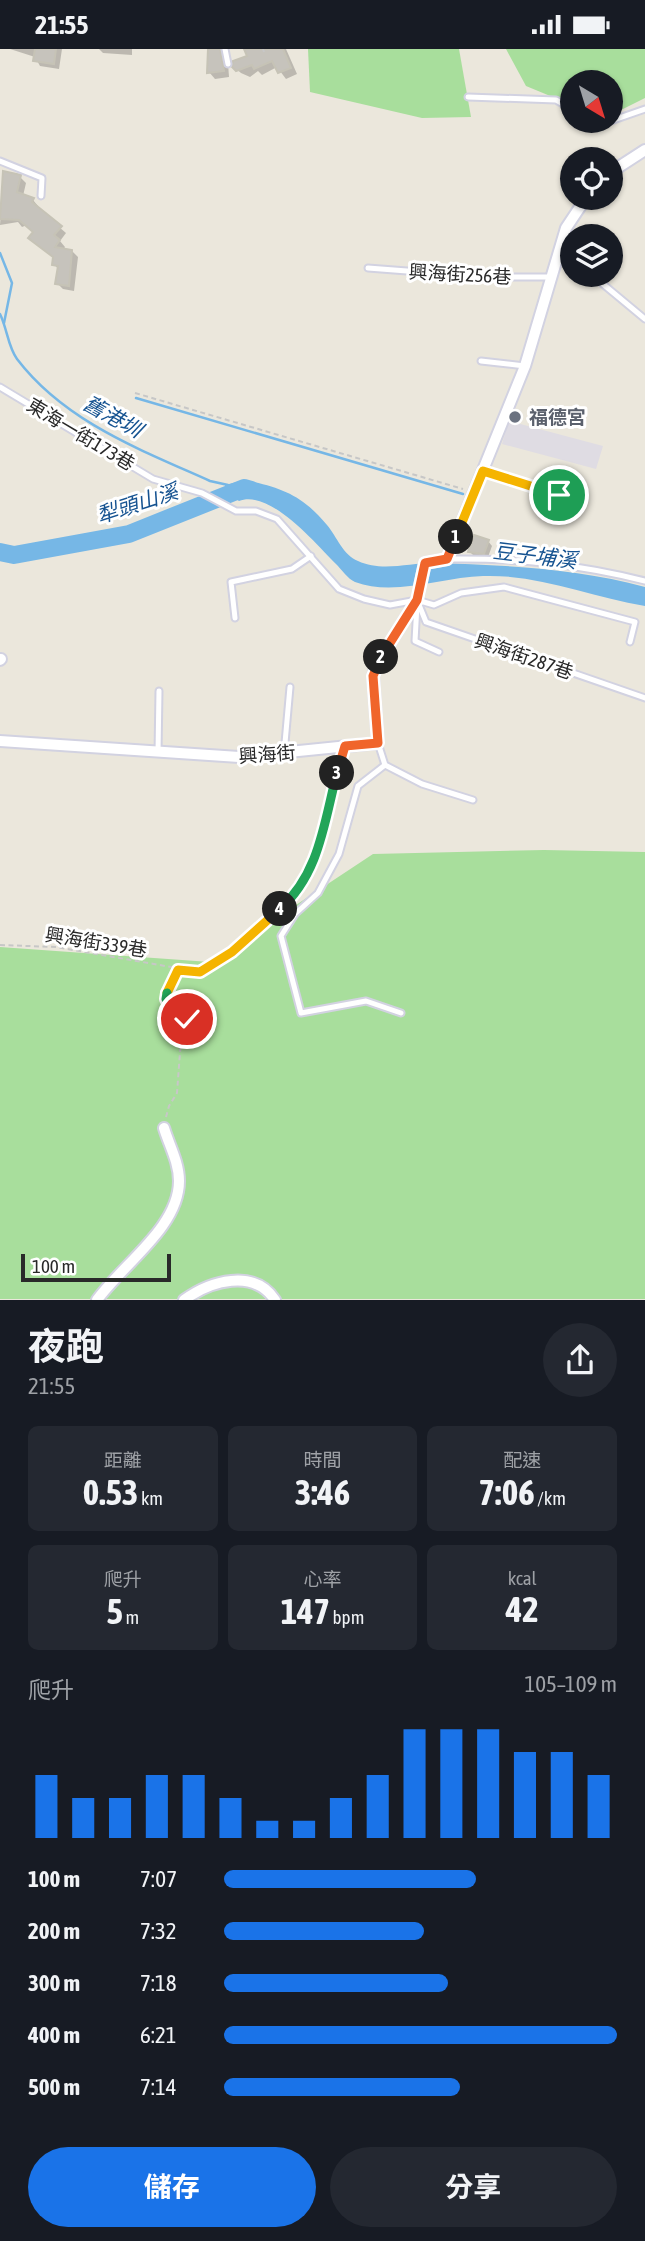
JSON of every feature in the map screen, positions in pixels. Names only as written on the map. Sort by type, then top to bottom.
[{"type":"street","points":[[623,165],[643,155]]},
{"type":"street","points":[[378,743],[373,676],[376,665],[417,600],[425,563],[447,559],[525,366],[566,227],[578,210]]},
{"type":"street","name":"興海街","points":[[0,741],[239,757],[378,743]]},
{"type":"street","points":[[97,1300],[111,1280],[169,1218],[176,1200],[179,1180],[164,1128]]},
{"type":"street","points":[[184,1300],[211,1286],[238,1280],[250,1281],[268,1290],[275,1300]]},
{"type":"lane","points":[[225,49],[228,64]]},
{"type":"lane","points":[[468,97],[560,102]]},
{"type":"lane","points":[[623,117],[645,109]]},
{"type":"lane","points":[[0,161],[42,178],[41,196]]},
{"type":"lane","name":"興海街256巷","points":[[368,268],[485,277],[553,277]]},
{"type":"lane","points":[[606,287],[645,319]]},
{"type":"lane","points":[[481,361],[525,366]]},
{"type":"lane","name":"東海一街173巷","points":[[0,387],[153,479],[202,493],[236,511],[256,511],[277,519],[339,589],[390,605],[417,600],[440,605],[449,596],[504,587],[635,622],[630,642]]},
{"type":"lane","points":[[483,471],[559,495]]},
{"type":"lane","points":[[236,618],[231,582],[292,569],[312,556]]},
{"type":"lane","points":[[447,559],[499,559],[587,566],[645,581]]},
{"type":"lane","points":[[417,600],[415,641],[439,652]]},
{"type":"lane","name":"興海街287巷","points":[[417,600],[426,622],[645,698]]},
{"type":"lane","points":[[285,754],[290,687]]},
{"type":"lane","points":[[158,753],[159,691]]},
{"type":"lane","points":[[378,743],[385,765],[422,784],[474,800]]},
{"type":"lane","points":[[385,765],[358,786],[339,854],[318,893],[295,914],[281,936],[301,1013],[366,1001],[401,1013]]},
{"type":"path","points":[[135,393],[474,492]]},
{"type":"path","name":"興海街339巷","points":[[0,945],[56,947],[200,972],[232,952],[297,894],[320,849],[345,746]]},
{"type":"path","points":[[164,1128],[169,1106],[177,1093],[181,1039],[187,1023],[187,1015],[172,1011],[166,999],[178,970]]},
{"type":"shaded area","points":[[509,421],[603,446],[596,469],[502,444]]},
{"type":"green space","points":[[308,49],[459,49],[471,117],[422,118],[310,92]]},
{"type":"green space","points":[[506,49],[645,49],[645,98],[623,109],[623,70],[560,70],[560,100],[526,86]]},
{"type":"green space","points":[[544,850],[645,852],[645,1299],[0,1299],[0,947],[210,962],[373,854]]},
{"type":"water","name":"豆子埔溪","points":[[245,480],[291,494],[309,506],[327,525],[348,555],[367,564],[486,565],[593,576],[645,587],[645,606],[544,582],[504,576],[468,577],[386,588],[355,582],[278,510],[251,499],[239,501],[225,492],[225,485]]},
{"type":"building","points":[[35,49],[56,49],[54,64],[33,61]]},
{"type":"building","points":[[208,49],[220,49],[224,71],[207,73]]},
{"type":"building","points":[[244,49],[283,49],[291,68],[278,73],[272,61],[254,69],[252,65],[236,71],[232,67],[233,61],[247,56]]},
{"type":"building","points":[[3,171],[21,175],[17,192],[34,198],[32,202],[62,226],[54,235],[60,240],[55,247],[72,250],[69,286],[55,284],[58,266],[52,265],[53,257],[28,238],[33,232],[19,220],[0,219]]},
{"type":"building","points":[[474,535],[489,540],[484,554],[468,552]]},
{"type":"waterway","name":"舊港圳","points":[[0,253],[12,283],[4,323]]},
{"type":"waterway","name":"舊港圳","points":[[0,314],[17,359],[36,381],[58,400],[81,417],[131,445],[210,481],[228,485]]},
{"type":"waterway","points":[[136,398],[463,494]]},
{"type":"waterway","name":"犁頭山溪","points":[[0,552],[14,555],[129,534],[244,488],[251,490]]},
{"type":"place","name":"福德宮","points":[[515,417]]},
{"type":"route","points":[[187,1019],[184,1012],[172,1011],[166,999],[178,970],[200,972],[232,952],[297,894],[320,849],[327,811],[345,746],[378,743],[373,676],[376,665],[417,600],[425,563],[447,559],[483,471],[559,495]]}]
